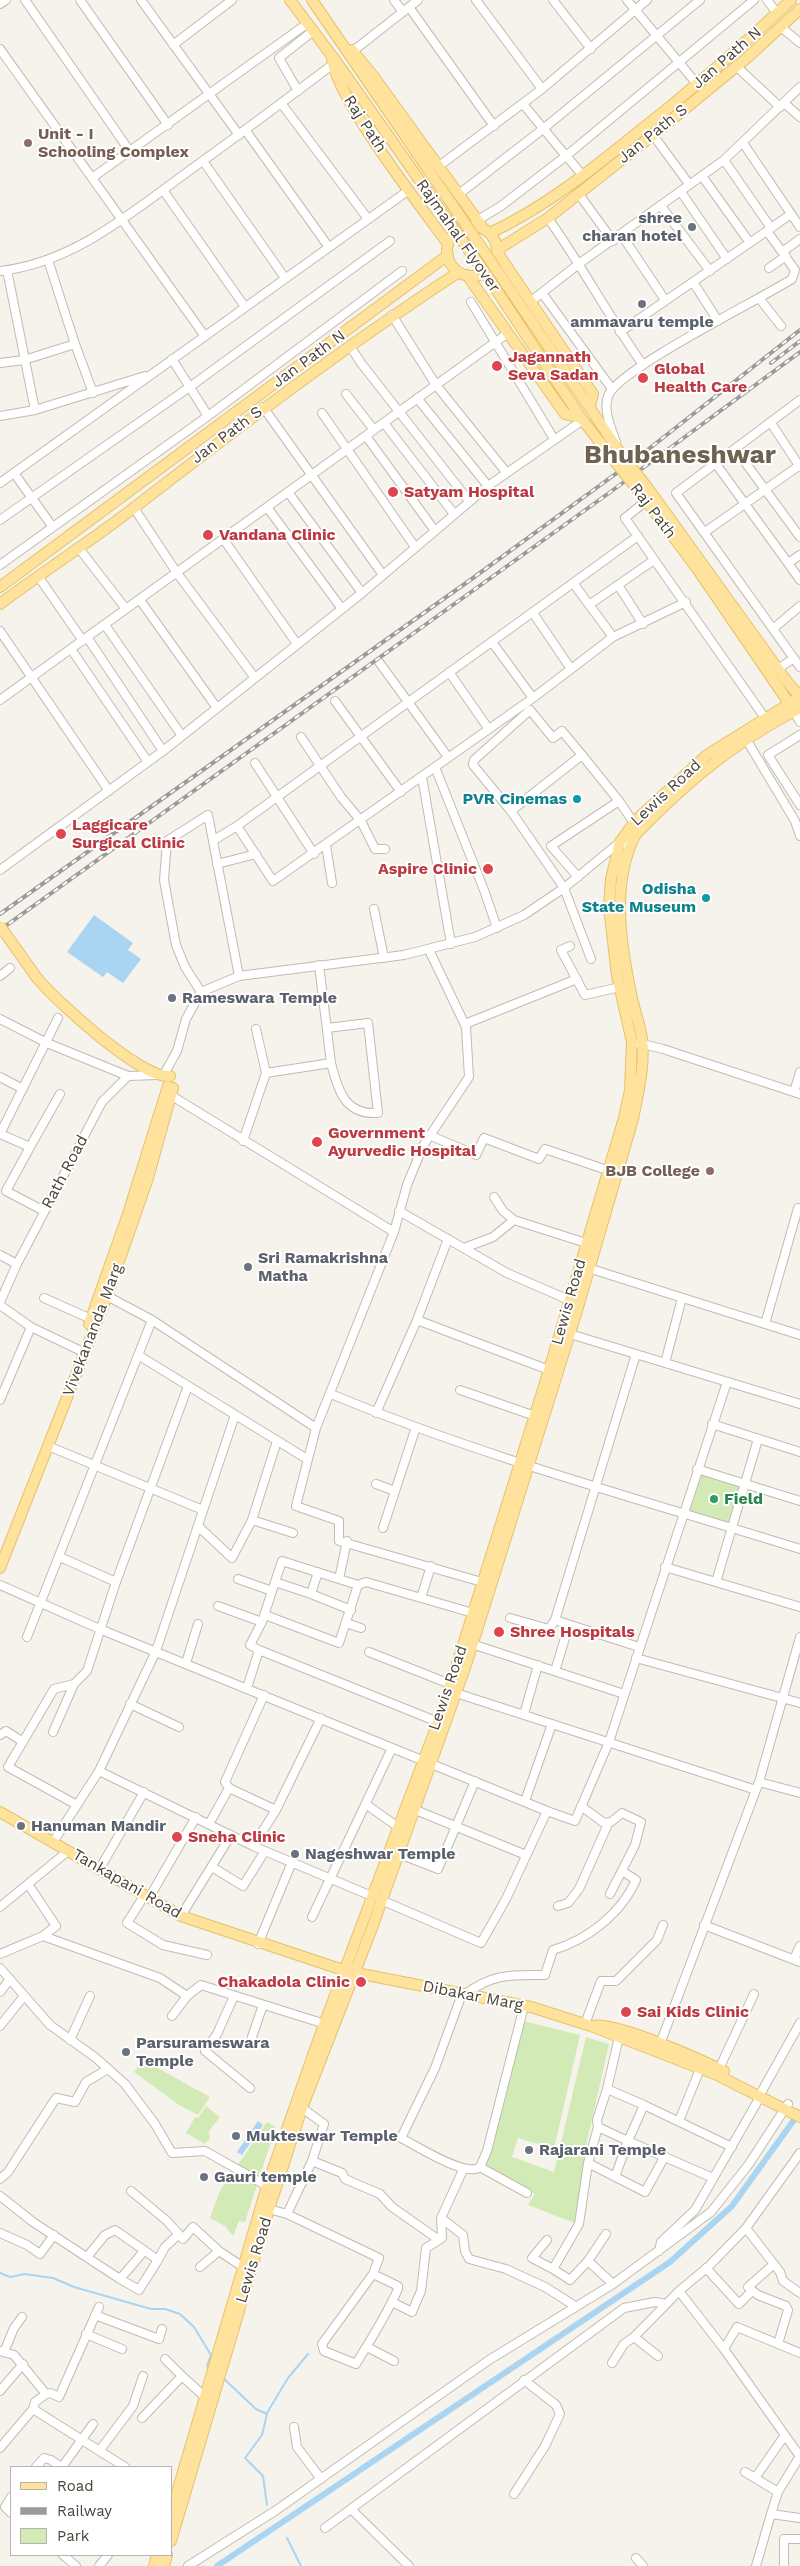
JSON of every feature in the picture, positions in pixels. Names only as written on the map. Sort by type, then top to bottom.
[{"type":"main road","name":"Raj Path","points":[[290,0],[332,61],[354,109],[448,244]]},
{"type":"main road","name":"Raj Path","points":[[312,0],[483,227],[530,302],[593,394],[590,405],[617,457]]},
{"type":"main road","name":"Jan Path N","points":[[483,227],[538,208],[583,176],[697,84],[792,0]]},
{"type":"main road","name":"Jan Path S","points":[[497,251],[548,218],[653,135],[736,66],[800,9]]},
{"type":"main road","name":"Rajmahal Flyover","points":[[349,49],[462,219],[590,405]]},
{"type":"main road","name":"Rajmahal Flyover","points":[[332,61],[487,276],[582,419]]},
{"type":"main road","points":[[438,230],[452,229],[465,218],[469,209]]},
{"type":"main road","points":[[448,256],[448,244],[456,232],[469,226],[483,227]]},
{"type":"main road","points":[[463,273],[481,274],[496,259],[497,251]]},
{"type":"main road","name":"Raj Path","points":[[448,256],[463,273],[565,414],[582,419],[617,457],[778,669],[795,708]]},
{"type":"main road","name":"Jan Path N","points":[[0,586],[448,256]]},
{"type":"main road","name":"Jan Path S","points":[[0,604],[134,508],[263,407],[392,315],[463,273]]},
{"type":"main road","name":"Raj Path","points":[[645,494],[784,685],[800,696]]},
{"type":"main road","points":[[777,712],[784,685],[800,686]]},
{"type":"main road","name":"Lewis Road","points":[[378,1898],[398,1827],[427,1761],[453,1688],[482,1582],[570,1334],[633,1119],[639,1086],[637,1043],[624,957],[622,929],[621,894],[625,844],[707,766],[795,708],[800,696]]},
{"type":"main road","name":"Lewis Road","points":[[248,2266],[346,1982],[413,1810],[438,1722],[472,1644],[525,1463],[535,1416],[630,1090],[637,1043],[620,987],[609,906],[610,879],[634,823],[707,755],[765,718],[777,712],[795,708]]},
{"type":"main road","points":[[0,926],[36,978],[65,1008],[126,1056],[167,1083]]},
{"type":"main road","name":"Vivekananda Marg","points":[[0,1551],[107,1296],[148,1178],[167,1083]]},
{"type":"main road","name":"Vivekananda Marg","points":[[0,1568],[48,1446],[79,1350],[130,1209],[167,1083]]},
{"type":"main road","name":"Tankapani Road","points":[[0,1812],[181,1916],[258,1944],[350,1971]]},
{"type":"main road","name":"Dibakar Marg","points":[[350,1971],[524,2006],[588,2025],[761,2094]]},
{"type":"main road","name":"Lewis Road","points":[[172,2531],[174,2510],[216,2378],[248,2266],[267,2186],[325,2024],[346,1982]]},
{"type":"main road","name":"Dibakar Marg","points":[[588,2025],[600,2024],[660,2044],[719,2069],[791,2109],[800,2118]]},
{"type":"main road","name":"Lewis Road","points":[[200,2433],[206,2398],[216,2378]]},
{"type":"street","points":[[0,4],[6,0]]},
{"type":"street","points":[[25,0],[131,153]]},
{"type":"street","points":[[80,0],[168,125]]},
{"type":"street","points":[[141,0],[209,94],[242,133],[328,246]]},
{"type":"street","points":[[173,45],[232,0]]},
{"type":"street","points":[[394,0],[406,9],[494,126]]},
{"type":"street","points":[[349,49],[418,0]]},
{"type":"street","points":[[476,0],[542,88]]},
{"type":"street","points":[[553,0],[590,48]]},
{"type":"street","points":[[627,0],[697,84]]},
{"type":"street","points":[[438,166],[523,104],[647,0]]},
{"type":"street","points":[[459,194],[543,129],[700,0]]},
{"type":"street","points":[[483,227],[501,206],[680,64],[754,0]]},
{"type":"street","points":[[767,0],[777,12]]},
{"type":"street","points":[[792,0],[800,9]]},
{"type":"street","points":[[92,178],[131,153],[209,94],[310,27]]},
{"type":"street","points":[[298,91],[279,58],[310,27]]},
{"type":"street","points":[[781,27],[800,43]]},
{"type":"street","points":[[0,49],[204,335]]},
{"type":"street","points":[[35,410],[3,271],[48,260],[90,240],[242,133],[298,91],[332,61]]},
{"type":"street","points":[[736,66],[782,105],[800,117]]},
{"type":"street","points":[[530,302],[580,263],[724,160],[800,87]]},
{"type":"street","points":[[281,103],[368,219]]},
{"type":"street","points":[[523,104],[583,176]]},
{"type":"street","points":[[653,135],[689,184]]},
{"type":"street","points":[[743,143],[800,228]]},
{"type":"street","points":[[617,457],[607,402],[612,389],[643,365],[792,279],[795,275],[795,270],[724,160]]},
{"type":"street","points":[[203,161],[285,278]]},
{"type":"street","points":[[702,176],[750,243]]},
{"type":"street","points":[[163,190],[244,307]]},
{"type":"street","points":[[0,483],[328,246],[409,190]]},
{"type":"street","points":[[681,192],[727,259]]},
{"type":"street","points":[[578,193],[613,241]]},
{"type":"street","points":[[661,206],[710,271]]},
{"type":"street","points":[[620,332],[791,214]]},
{"type":"street","points":[[548,218],[580,263],[620,332],[643,365]]},
{"type":"street","points":[[620,234],[665,300]]},
{"type":"street","points":[[769,268],[800,239]]},
{"type":"street","points":[[0,520],[191,386],[390,241]]},
{"type":"street","points":[[48,260],[93,393]]},
{"type":"street","points":[[0,565],[208,416],[402,271]]},
{"type":"street","points":[[389,282],[397,293]]},
{"type":"street","points":[[693,282],[718,322]]},
{"type":"street","points":[[542,293],[612,389]]},
{"type":"street","points":[[759,298],[781,326]]},
{"type":"street","points":[[471,302],[554,439]]},
{"type":"street","points":[[392,315],[436,385],[506,472]]},
{"type":"street","points":[[0,700],[32,675],[224,540],[311,474],[494,342],[508,334]]},
{"type":"street","points":[[0,363],[24,360],[75,344]]},
{"type":"street","points":[[350,346],[361,363],[469,501]]},
{"type":"street","points":[[172,359],[191,386],[208,416]]},
{"type":"street","points":[[0,416],[35,410],[152,374]]},
{"type":"street","points":[[346,394],[374,430]]},
{"type":"street","points":[[417,398],[488,486]]},
{"type":"street","points":[[800,400],[736,450],[676,493],[800,667]]},
{"type":"street","points":[[263,407],[384,575]]},
{"type":"street","points":[[322,413],[415,547]]},
{"type":"street","points":[[0,870],[163,751],[362,593],[469,501],[506,472],[582,419]]},
{"type":"street","points":[[384,422],[454,514]]},
{"type":"street","points":[[705,532],[800,466],[771,423]]},
{"type":"street","points":[[366,436],[435,531]]},
{"type":"street","points":[[736,450],[800,536]]},
{"type":"street","points":[[716,464],[800,580]]},
{"type":"street","points":[[14,473],[52,526]]},
{"type":"street","points":[[114,483],[123,496]]},
{"type":"street","points":[[288,492],[362,593]]},
{"type":"street","points":[[645,494],[625,518],[686,602],[765,718]]},
{"type":"street","points":[[267,507],[342,609]]},
{"type":"street","points":[[134,508],[177,573],[255,678]]},
{"type":"street","points":[[214,840],[237,826],[407,701],[533,613],[638,536]]},
{"type":"street","points":[[224,540],[297,644]]},
{"type":"street","points":[[78,547],[126,609]]},
{"type":"street","points":[[788,563],[800,555]]},
{"type":"street","points":[[590,605],[654,560]]},
{"type":"street","points":[[38,576],[85,639],[163,751]]},
{"type":"street","points":[[573,583],[613,637]]},
{"type":"street","points":[[618,586],[643,624]]},
{"type":"street","points":[[140,600],[217,708]]},
{"type":"street","points":[[237,826],[273,881],[314,854],[488,728],[533,698],[613,637],[686,602]]},
{"type":"street","points":[[774,628],[800,606]]},
{"type":"street","points":[[533,613],[571,669]]},
{"type":"street","points":[[105,625],[182,736]]},
{"type":"street","points":[[0,631],[32,675],[109,791]]},
{"type":"street","points":[[492,642],[533,698]]},
{"type":"street","points":[[71,649],[148,762]]},
{"type":"street","points":[[778,669],[794,658]]},
{"type":"street","points":[[379,662],[448,757]]},
{"type":"street","points":[[449,672],[488,728]]},
{"type":"street","points":[[335,700],[401,792]]},
{"type":"street","points":[[795,708],[800,722]]},
{"type":"street","points":[[591,959],[564,888],[511,811],[473,765],[474,760],[530,710],[554,738],[562,732],[619,801],[634,823]]},
{"type":"street","points":[[800,735],[768,755],[800,805]]},
{"type":"street","points":[[301,736],[341,797],[361,820],[375,849],[385,849]]},
{"type":"street","points":[[746,739],[795,821],[800,836]]},
{"type":"street","points":[[511,811],[582,755]]},
{"type":"street","points":[[255,763],[314,854]]},
{"type":"street","points":[[435,767],[484,890],[497,928]]},
{"type":"street","points":[[422,777],[451,944]]},
{"type":"street","points":[[578,877],[551,846],[619,801]]},
{"type":"street","points":[[201,992],[185,968],[176,945],[164,880],[167,841],[208,816],[239,976]]},
{"type":"street","points":[[167,1083],[186,1019],[201,992],[239,976],[384,958],[429,950],[497,928],[524,915],[625,844]]},
{"type":"street","points":[[326,845],[332,883]]},
{"type":"street","points":[[217,864],[256,854]]},
{"type":"street","points":[[374,909],[384,958]]},
{"type":"street","points":[[570,946],[562,950],[585,995],[620,987]]},
{"type":"street","points":[[429,950],[465,1024],[470,1058],[469,1077],[429,1135],[406,1185],[394,1232],[316,1428],[296,1506],[339,1521],[339,1541],[347,1541],[482,1582]]},
{"type":"street","points":[[319,965],[331,1063],[337,1086],[351,1106],[364,1114],[378,1113],[368,1023],[327,1028]]},
{"type":"street","points":[[0,976],[10,968]]},
{"type":"street","points":[[465,1024],[576,979]]},
{"type":"street","points":[[0,1018],[47,1043],[128,1076],[167,1083],[243,1141],[394,1232]]},
{"type":"street","points":[[30,1147],[0,1134],[58,1018]]},
{"type":"street","points":[[243,1141],[266,1073],[256,1028]]},
{"type":"street","points":[[637,1043],[663,1049],[797,1093],[800,1072]]},
{"type":"street","points":[[266,1073],[331,1063]]},
{"type":"street","name":"Rath Road","points":[[0,1304],[17,1264],[102,1102],[128,1076]]},
{"type":"street","points":[[0,1077],[23,1089]]},
{"type":"street","points":[[44,1211],[3,1191],[60,1094]]},
{"type":"street","points":[[429,1135],[476,1155],[484,1138],[539,1158],[545,1149],[607,1170]]},
{"type":"street","points":[[494,1196],[503,1212],[514,1220],[586,1243]]},
{"type":"street","points":[[765,1324],[798,1208],[800,1209]]},
{"type":"street","points":[[399,1211],[507,1273],[569,1300]]},
{"type":"street","points":[[464,1248],[492,1236],[514,1220]]},
{"type":"street","points":[[376,1413],[417,1320],[448,1239]]},
{"type":"street","points":[[0,1255],[17,1264]]},
{"type":"street","points":[[588,1268],[800,1336]]},
{"type":"street","points":[[107,1296],[152,1320],[316,1428]]},
{"type":"street","points":[[44,1298],[91,1319]]},
{"type":"street","points":[[665,1363],[682,1298]]},
{"type":"street","points":[[0,1304],[31,1327],[79,1350]]},
{"type":"street","points":[[26,1637],[42,1603],[152,1320]]},
{"type":"street","points":[[417,1320],[549,1370]]},
{"type":"street","points":[[0,1400],[31,1327]]},
{"type":"street","points":[[570,1334],[800,1404]]},
{"type":"street","points":[[510,1618],[549,1630],[555,1620],[636,1354]]},
{"type":"street","points":[[138,1355],[307,1459]]},
{"type":"street","points":[[0,1585],[102,1630],[575,1821],[609,1742],[682,1512],[727,1382]]},
{"type":"street","points":[[54,1732],[74,1684],[87,1672],[116,1582],[188,1386]]},
{"type":"street","points":[[460,1390],[535,1416]]},
{"type":"street","points":[[331,1394],[416,1427],[800,1549]]},
{"type":"street","points":[[53,1842],[99,1771],[156,1651],[235,1415]]},
{"type":"street","points":[[712,1424],[800,1452]]},
{"type":"street","points":[[383,1528],[416,1427]]},
{"type":"street","points":[[716,1582],[758,1440]]},
{"type":"street","points":[[198,1526],[232,1558],[252,1520],[277,1441]]},
{"type":"street","points":[[48,1446],[203,1510]]},
{"type":"street","points":[[697,1469],[800,1501]]},
{"type":"street","points":[[376,1484],[395,1490]]},
{"type":"street","points":[[252,1520],[293,1533]]},
{"type":"street","points":[[339,1579],[347,1541]]},
{"type":"street","points":[[60,1557],[116,1582]]},
{"type":"street","points":[[438,1722],[250,1645],[263,1619],[282,1561],[358,1586],[366,1582],[473,1613]]},
{"type":"street","points":[[420,1598],[431,1566]]},
{"type":"street","points":[[665,1567],[800,1607]]},
{"type":"street","points":[[311,1594],[318,1572]]},
{"type":"street","points":[[238,1579],[272,1591]]},
{"type":"street","points":[[275,1582],[351,1610]]},
{"type":"street","points":[[218,1606],[339,1644],[358,1586]]},
{"type":"street","points":[[555,1620],[639,1647]]},
{"type":"street","points":[[346,1623],[361,1628]]},
{"type":"street","points":[[186,1663],[198,1624]]},
{"type":"street","points":[[555,1671],[569,1625]]},
{"type":"street","points":[[660,2044],[758,1786],[800,1637]]},
{"type":"street","points":[[472,1644],[624,1694]]},
{"type":"street","points":[[247,1688],[259,1650]]},
{"type":"street","points":[[369,1652],[453,1688],[552,1724],[758,1786],[800,1794]]},
{"type":"street","points":[[636,1658],[800,1703]]},
{"type":"street","points":[[524,1714],[538,1665]]},
{"type":"street","points":[[74,1684],[54,1690],[8,1767],[77,1805]]},
{"type":"street","points":[[264,1695],[225,1782],[229,1788],[276,1810]]},
{"type":"street","points":[[130,1704],[179,1727]]},
{"type":"street","points":[[253,1846],[276,1810],[321,1718]]},
{"type":"street","points":[[525,1801],[552,1724]]},
{"type":"street","points":[[0,1736],[6,1731],[23,1742]]},
{"type":"street","points":[[312,1917],[329,1878],[367,1805],[392,1748]]},
{"type":"street","points":[[99,1771],[253,1846],[481,1943],[506,1900],[547,1811]]},
{"type":"street","points":[[397,1852],[438,1869],[475,1781]]},
{"type":"street","points":[[209,1824],[229,1788]]},
{"type":"street","points":[[100,1870],[144,1792]]},
{"type":"street","points":[[367,1805],[398,1827]]},
{"type":"street","points":[[581,1806],[600,1821],[608,1824]]},
{"type":"street","points":[[413,1810],[526,1855]]},
{"type":"street","points":[[558,1906],[568,1903],[579,1889],[608,1824],[622,1813],[641,1822],[635,1846],[610,1894]]},
{"type":"street","points":[[196,1817],[147,1897],[127,1923],[162,1944],[207,1955]]},
{"type":"street","points":[[181,1916],[231,1835]]},
{"type":"street","points":[[0,1907],[68,1851]]},
{"type":"street","points":[[212,1867],[243,1886],[265,1851]]},
{"type":"street","points":[[258,1944],[292,1862]]},
{"type":"street","points":[[524,2006],[487,2151],[480,2167],[476,2170],[463,2170],[401,2138],[435,2068],[463,1995],[483,1981],[515,1975],[545,1975],[553,1950],[588,1936],[614,1911],[631,1889],[636,1880],[622,1872]]},
{"type":"street","points":[[0,1954],[43,1936],[56,1926],[28,1884]]},
{"type":"street","points":[[588,2025],[602,1981],[616,1981],[657,1940],[663,1925]]},
{"type":"street","points":[[704,1925],[797,1960],[800,1946]]},
{"type":"street","points":[[43,1936],[160,1978],[187,1996]]},
{"type":"street","points":[[0,1968],[50,2024],[96,2058],[133,2092],[172,2153],[205,2151],[267,2186]]},
{"type":"street","points":[[0,1992],[10,1979]]},
{"type":"street","points":[[172,2016],[187,1996],[201,1985],[325,2024]]},
{"type":"street","points":[[719,2069],[754,1994]]},
{"type":"street","points":[[0,2026],[24,1996]]},
{"type":"street","points":[[70,2040],[90,1996]]},
{"type":"street","points":[[234,1996],[217,2034],[205,2051],[250,2088]]},
{"type":"street","points":[[252,2037],[263,2005]]},
{"type":"street","points":[[660,2250],[660,2243],[695,2210],[800,2024]]},
{"type":"street","points":[[553,2269],[579,2224],[588,2163],[598,2127],[597,2120],[607,2089],[619,2038]]},
{"type":"street","points":[[0,2179],[8,2172],[56,2098],[75,2102],[86,2082],[108,2069]]},
{"type":"street","points":[[679,2121],[700,2069]]},
{"type":"street","points":[[607,2089],[732,2147]]},
{"type":"street","points":[[615,2177],[644,2105]]},
{"type":"street","points":[[287,2214],[312,2161],[324,2124],[302,2108]]},
{"type":"street","points":[[188,2566],[321,2479],[489,2360],[613,2284],[711,2212],[791,2109]]},
{"type":"street","points":[[598,2127],[713,2178]]},
{"type":"street","points":[[612,2363],[624,2344],[634,2337],[679,2291],[706,2268],[746,2228],[800,2153]]},
{"type":"street","points":[[588,2163],[645,2192],[665,2156]]},
{"type":"street","points":[[312,2161],[342,2173],[344,2179],[380,2194],[392,2207],[439,2240]]},
{"type":"street","points":[[480,2167],[528,2193]]},
{"type":"street","points":[[392,2302],[412,2312],[421,2291],[426,2248],[442,2238],[442,2218],[463,2170]]},
{"type":"street","points":[[131,2191],[184,2239],[193,2227],[218,2251],[248,2266]]},
{"type":"street","points":[[0,2196],[54,2235],[139,2290],[165,2247],[179,2234]]},
{"type":"street","points":[[269,2209],[287,2214],[379,2258],[373,2274],[322,2344],[324,2351],[356,2364],[392,2302],[398,2286],[373,2274]]},
{"type":"street","points":[[442,2218],[463,2235],[465,2251],[469,2259],[506,2269],[545,2286],[575,2306]]},
{"type":"street","points":[[746,2228],[780,2272],[783,2281],[800,2293]]},
{"type":"street","points":[[87,2257],[105,2235],[115,2230],[158,2260]]},
{"type":"street","points":[[0,2233],[27,2245],[40,2254],[54,2235]]},
{"type":"street","points":[[547,2240],[532,2258],[570,2280],[588,2261],[606,2234]]},
{"type":"street","points":[[120,2279],[144,2251]]},
{"type":"street","points":[[200,2267],[218,2251]]},
{"type":"street","points":[[588,2261],[613,2284]]},
{"type":"street","points":[[774,2264],[748,2287],[752,2291],[786,2306],[788,2310],[778,2344]]},
{"type":"street","points":[[706,2268],[739,2304],[752,2291]]},
{"type":"street","points":[[679,2291],[724,2349],[785,2436],[800,2454],[778,2492],[756,2566]]},
{"type":"street","points":[[325,2528],[624,2308],[655,2302],[666,2304]]},
{"type":"street","points":[[0,2448],[33,2409],[35,2402],[50,2393],[59,2397],[99,2307]]},
{"type":"street","points":[[95,2315],[159,2339],[162,2329]]},
{"type":"street","points":[[22,2317],[2,2352],[14,2355],[46,2394]]},
{"type":"street","points":[[724,2349],[738,2327],[800,2353]]},
{"type":"street","points":[[86,2334],[122,2349]]},
{"type":"street","points":[[634,2337],[658,2356]]},
{"type":"street","points":[[367,2346],[394,2361]]},
{"type":"street","points":[[165,2359],[206,2398]]},
{"type":"street","points":[[0,2392],[23,2364]]},
{"type":"street","points":[[100,2450],[133,2406],[143,2376]]},
{"type":"street","points":[[142,2418],[182,2376]]},
{"type":"street","points":[[514,2494],[545,2446],[560,2414],[556,2405],[524,2380]]},
{"type":"street","points":[[33,2409],[84,2439],[124,2466]]},
{"type":"street","points":[[63,2466],[93,2424]]},
{"type":"street","points":[[294,2427],[297,2447],[321,2479]]},
{"type":"street","points":[[754,2478],[785,2436]]},
{"type":"street","points":[[37,2466],[44,2458],[60,2466]]},
{"type":"street","points":[[745,2472],[778,2492]]},
{"type":"street","points":[[10,2499],[5,2507],[10,2512]]},
{"type":"street","points":[[351,2509],[409,2566]]},
{"type":"street","points":[[771,2514],[800,2518]]},
{"type":"street","points":[[784,2566],[784,2539],[800,2539]]},
{"type":"street","points":[[64,2556],[76,2566]]},
{"type":"street","points":[[99,2566],[107,2556]]},
{"type":"street","points":[[636,2558],[643,2566]]},
{"type":"green space","name":"Field","points":[[697,1469],[745,1485],[733,1528],[683,1512]]},
{"type":"green space","points":[[523,2021],[580,2035],[554,2149],[518,2138],[512,2157],[554,2172],[586,2037],[609,2044],[586,2146],[575,2223],[528,2205],[535,2194],[484,2166],[504,2105]]},
{"type":"green space","points":[[143,2060],[210,2097],[198,2115],[179,2105],[134,2072]]},
{"type":"green space","points":[[206,2106],[220,2117],[209,2131],[210,2138],[205,2144],[186,2133],[195,2117],[198,2118]]},
{"type":"green space","points":[[267,2122],[276,2127],[259,2178],[237,2166]]},
{"type":"green space","points":[[231,2173],[257,2185],[245,2222],[239,2221],[233,2236],[225,2226],[210,2218],[219,2193]]},
{"type":"water","points":[[94,915],[133,943],[128,950],[141,959],[123,983],[107,972],[103,977],[67,952]]},
{"type":"water","points":[[258,2121],[263,2125],[242,2155],[237,2152]]},
{"type":"waterway","points":[[217,2566],[670,2262],[732,2206],[799,2113]]},
{"type":"waterway","points":[[0,2273],[10,2277],[25,2274],[53,2278],[74,2287],[151,2309],[165,2309],[180,2314],[194,2327],[211,2355],[207,2366],[209,2367]]},
{"type":"waterway","points":[[267,2413],[288,2378],[308,2354]]},
{"type":"waterway","points":[[223,2378],[256,2409],[267,2414],[262,2435],[245,2458],[263,2476],[267,2505]]},
{"type":"waterway","points":[[287,2538],[301,2566]]},
{"type":"railway","points":[[0,914],[473,578],[636,459],[800,330]]},
{"type":"railway","points":[[771,363],[800,341]]},
{"type":"railway","points":[[0,930],[609,493],[800,352]]},
{"type":"place","name":"Unit - I Schooling Complex","points":[[28,143]]},
{"type":"place","name":"shree charan hotel","points":[[692,227]]},
{"type":"place","name":"ammavaru temple","points":[[642,304]]},
{"type":"place","name":"Jagannath Seva Sadan","points":[[497,366]]},
{"type":"place","name":"Global Health Care","points":[[643,378]]},
{"type":"place","name":"Satyam Hospital","points":[[393,492]]},
{"type":"place","name":"Vandana Clinic","points":[[208,535]]},
{"type":"place","name":"PVR Cinemas","points":[[577,799]]},
{"type":"place","name":"Laggicare Surgical Clinic","points":[[61,834]]},
{"type":"place","name":"Aspire Clinic","points":[[488,869]]},
{"type":"place","name":"Odisha State Museum","points":[[706,898]]},
{"type":"place","name":"Rameswara Temple","points":[[172,998]]},
{"type":"place","name":"Government Ayurvedic Hospital","points":[[317,1142]]},
{"type":"place","name":"BJB College","points":[[710,1171]]},
{"type":"place","name":"Sri Ramakrishna Matha","points":[[248,1267]]},
{"type":"place","name":"Field","points":[[714,1499]]},
{"type":"place","name":"Shree Hospitals","points":[[499,1632]]},
{"type":"place","name":"Hanuman Mandir","points":[[21,1826]]},
{"type":"place","name":"Sneha Clinic","points":[[177,1837]]},
{"type":"place","name":"Nageshwar Temple","points":[[295,1854]]},
{"type":"place","name":"Chakadola Clinic","points":[[361,1982]]},
{"type":"place","name":"Sai Kids Clinic","points":[[626,2012]]},
{"type":"place","name":"Parsurameswara Temple","points":[[126,2052]]},
{"type":"place","name":"Mukteswar Temple","points":[[236,2136]]},
{"type":"place","name":"Rajarani Temple","points":[[529,2150]]},
{"type":"place","name":"Gauri temple","points":[[204,2177]]},
{"type":"district","name":"Bhubaneshwar","points":[[680,455]]}]
